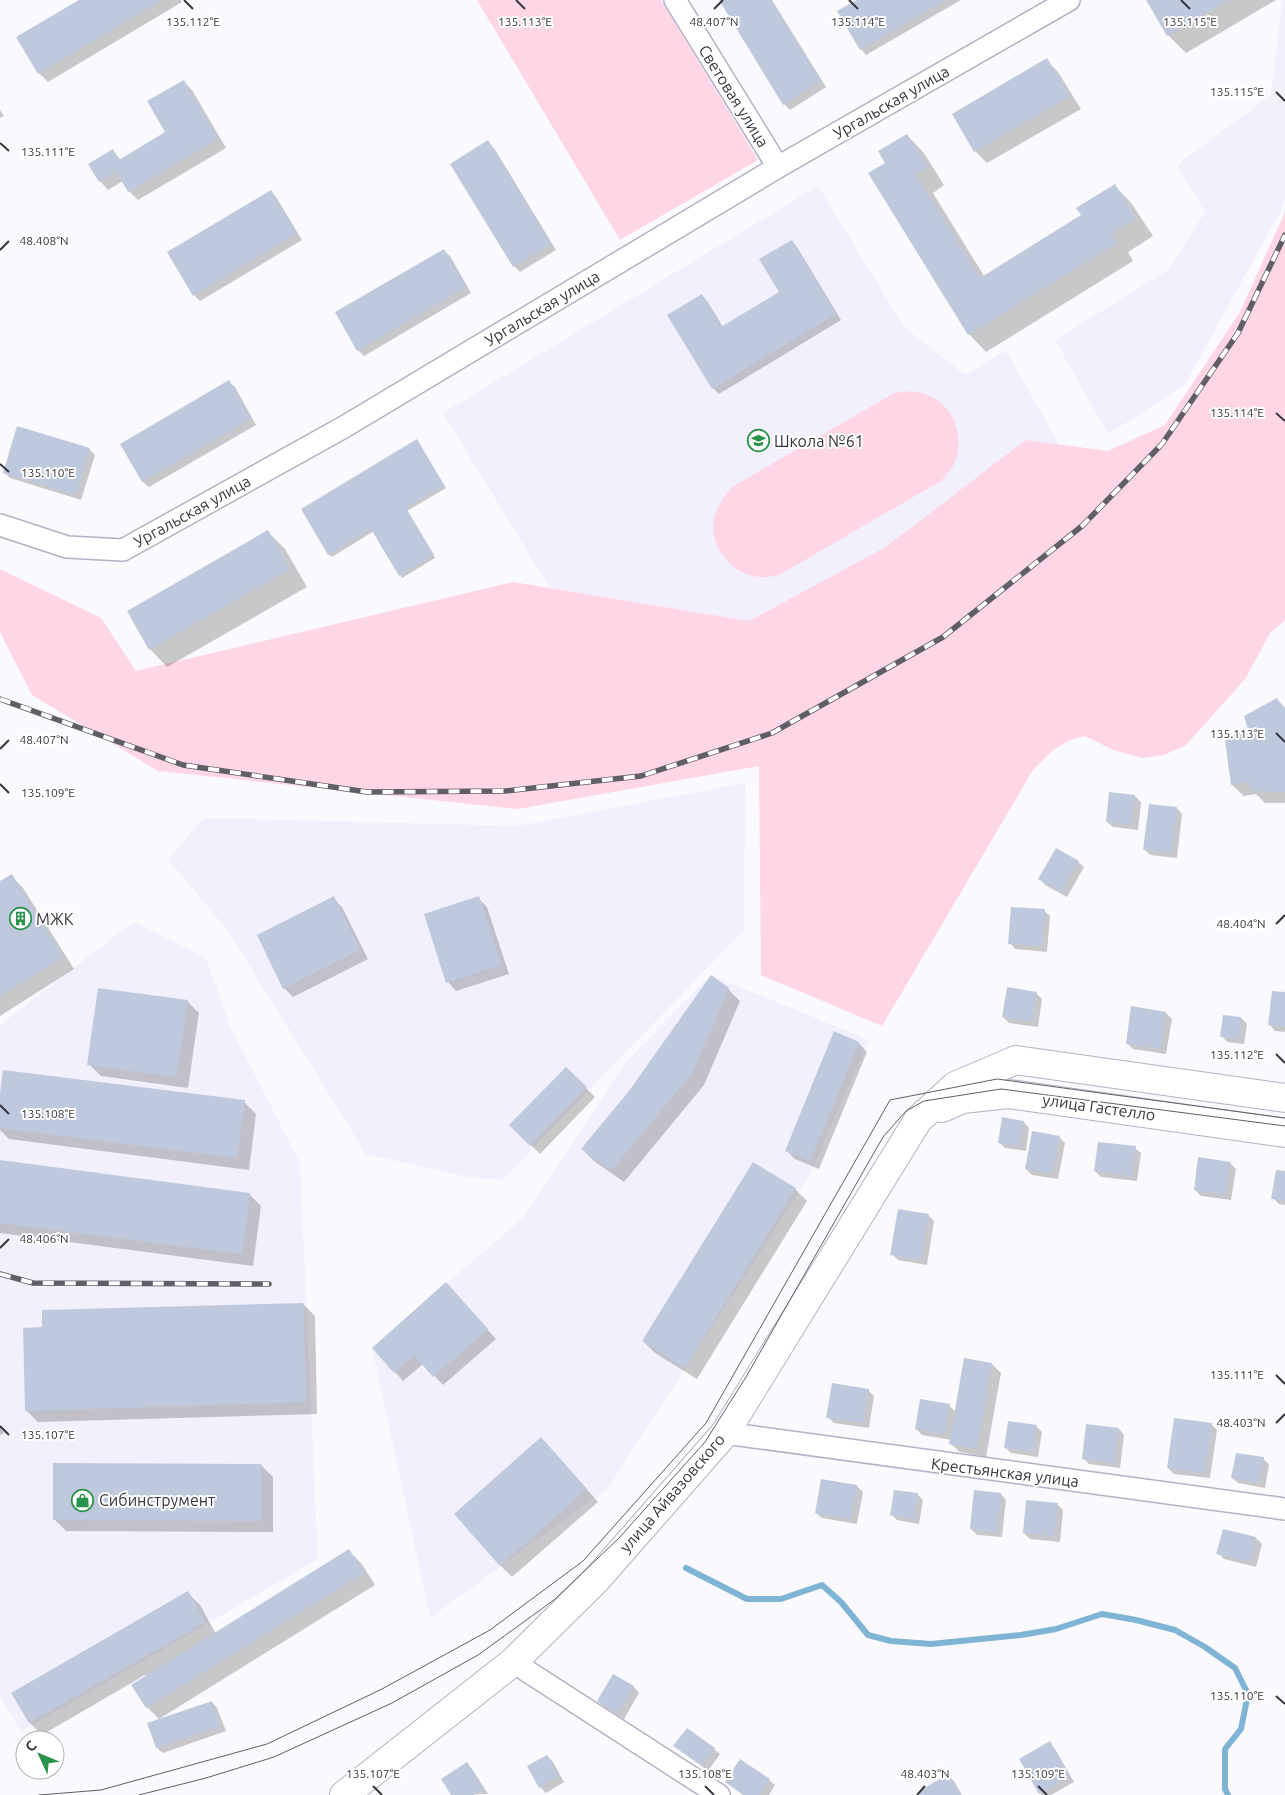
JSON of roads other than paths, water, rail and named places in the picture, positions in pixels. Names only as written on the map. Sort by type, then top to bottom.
[{"type":"street","name":"Световая улица","points":[[675,0],[778,167]]},
{"type":"street","name":"Ургальская улица","points":[[0,525],[67,548],[123,550],[344,428],[778,167],[1069,0]]},
{"type":"street","name":"улица Айвазовского","points":[[344,1795],[513,1662],[596,1580],[725,1433],[918,1120],[955,1086],[1016,1060],[1285,1098]]},
{"type":"street","name":"улица Гастелло","points":[[918,1120],[962,1099],[1009,1094],[1285,1133]]},
{"type":"street","name":"Крестьянская улица","points":[[725,1433],[961,1467],[1285,1509]]},
{"type":"street","points":[[513,1662],[719,1795]]},
{"type":"waterway","points":[[686,1568],[747,1599],[781,1599],[822,1585],[841,1602],[868,1635],[891,1641],[931,1644],[1021,1635],[1056,1629],[1102,1614],[1175,1630],[1205,1647],[1235,1668],[1248,1694],[1241,1729],[1225,1749],[1225,1789],[1228,1795]]},
{"type":"tram line","points":[[39,1795],[101,1790],[267,1744],[382,1689],[490,1630],[583,1561],[706,1423],[890,1100],[997,1079],[1285,1118]]},
{"type":"tram line","points":[[139,1795],[206,1778],[274,1757],[392,1703],[478,1655],[554,1600],[619,1538],[705,1442],[746,1377],[883,1137],[906,1111],[924,1101],[1001,1089],[1285,1126]]},
{"type":"railway","points":[[0,699],[183,765],[367,792],[505,791],[641,776],[772,733],[943,637],[1082,526],[1162,444],[1238,333],[1285,235]]},
{"type":"railway","points":[[0,1274],[33,1283],[269,1284]]},
{"type":"place","name":"Школа №61","points":[[758,441]]},
{"type":"place","name":"МЖК","points":[[20,919]]},
{"type":"place","name":"Сибинструмент","points":[[83,1500]]}]
